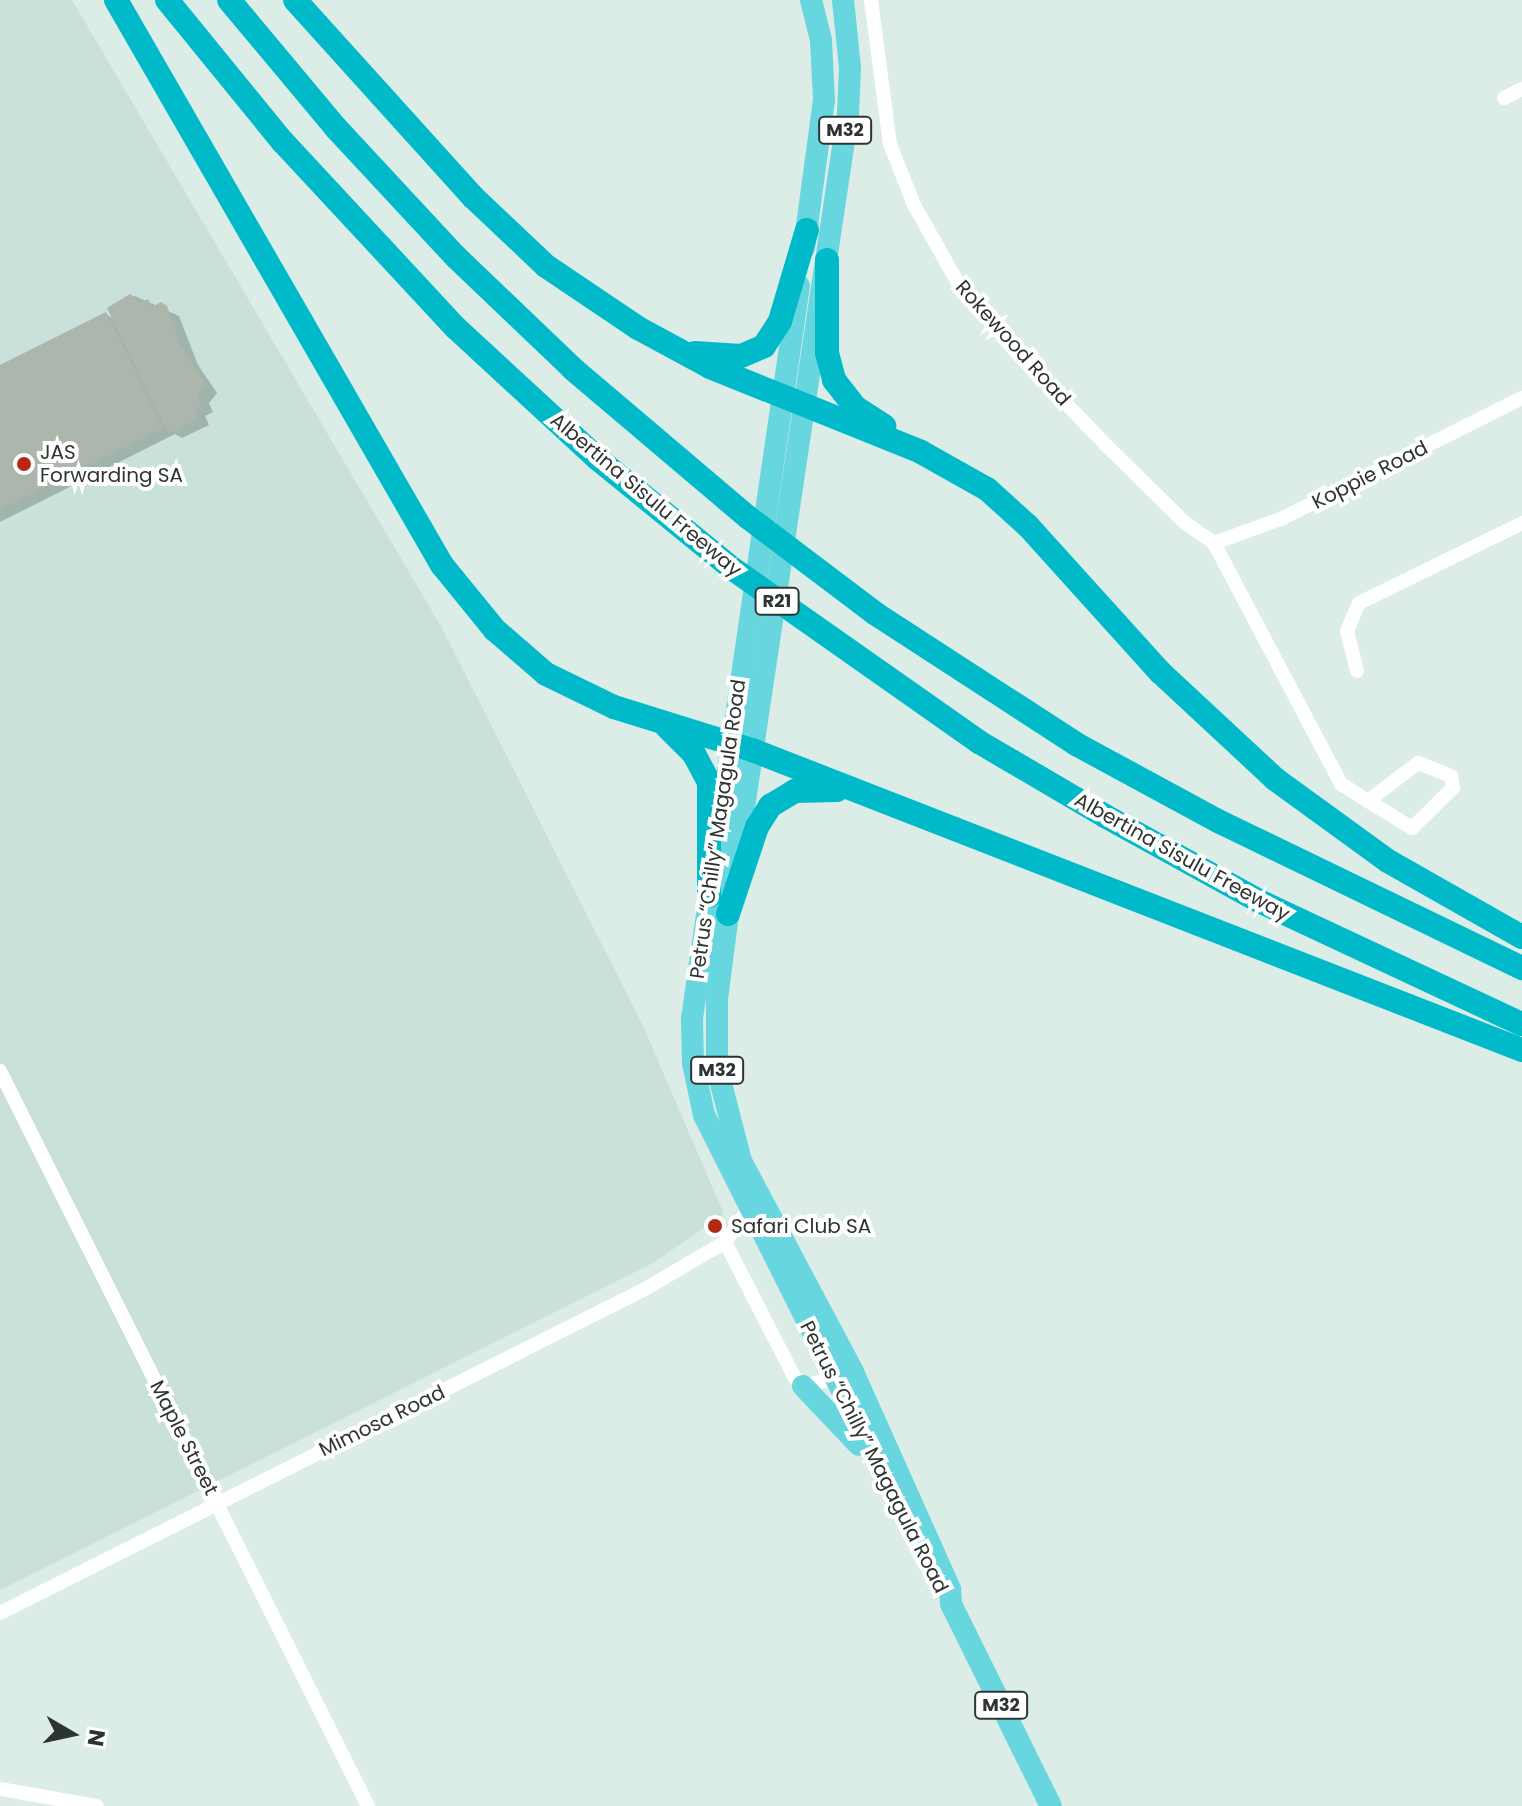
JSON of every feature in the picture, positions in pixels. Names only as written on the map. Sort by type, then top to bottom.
[{"type":"highway","points":[[116,0],[394,483],[466,599],[546,674],[665,726],[742,746],[1522,1050]]},
{"type":"highway","name":"Albertina Sisulu Freeway","points":[[167,0],[283,142],[456,328],[598,459],[733,569],[979,742],[1105,816],[1259,901],[1522,1024]]},
{"type":"highway","name":"R21","points":[[229,0],[336,128],[456,257],[573,369],[749,518],[876,614],[1076,744],[1205,814],[1522,968]]},
{"type":"highway","points":[[295,0],[513,237],[589,297],[681,351],[792,403],[921,452]]},
{"type":"highway","points":[[681,351],[741,356],[764,346],[780,321],[807,230]]},
{"type":"highway","points":[[827,260],[827,353],[834,380],[866,417],[1006,504],[1160,672],[1275,779],[1388,861],[1522,937]]},
{"type":"highway","points":[[665,726],[694,754],[709,782],[709,896]]},
{"type":"highway","points":[[728,914],[741,887],[757,827],[770,806],[795,791],[859,793]]},
{"type":"main road","name":"Petrus “Chilly” Magagula Road","points":[[811,0],[821,40],[824,100],[807,230],[792,403],[779,491],[745,640],[742,746],[716,1037],[730,1130],[844,1376],[950,1589],[951,1604]]},
{"type":"main road","name":"Petrus “Chilly” Magagula Road","points":[[792,403],[827,260],[848,114],[850,68],[843,0]]},
{"type":"main road","name":"Petrus “Chilly” Magagula Road","points":[[779,491],[770,628],[709,896],[694,990],[693,1063],[713,1140],[748,1210],[844,1376],[941,1595],[951,1604],[1051,1806]]},
{"type":"main road","points":[[803,1386],[856,1440],[895,1494]]},
{"type":"street","name":"Rokewood Road","points":[[871,0],[893,152],[914,205],[957,281],[1016,352],[1107,446],[1184,522],[1214,543]]},
{"type":"street","points":[[1504,98],[1522,89]]},
{"type":"street","name":"Koppie Road","points":[[1214,543],[1283,518],[1522,398]]},
{"type":"street","points":[[1357,671],[1347,631],[1359,603],[1522,523]]},
{"type":"street","points":[[1214,543],[1341,784],[1368,801],[1412,828],[1453,788],[1451,776],[1418,763],[1368,801]]},
{"type":"street","name":"Maple Street","points":[[0,1071],[368,1806]]},
{"type":"street","name":"Mimosa Road","points":[[0,1613],[645,1289],[725,1242],[748,1210]]},
{"type":"street","points":[[725,1242],[786,1365],[803,1386],[844,1376]]},
{"type":"street","points":[[0,1789],[97,1806]]},
{"type":"shaded area","points":[[0,0],[72,0],[442,628],[643,1026],[724,1214],[653,1263],[0,1590]]},
{"type":"building","points":[[130,294],[140,303],[148,299],[152,307],[161,302],[167,306],[178,340],[206,385],[198,395],[202,405],[194,409],[198,418],[176,431],[168,433],[107,308]]},
{"type":"building","points":[[106,312],[163,428],[0,510],[0,365]]},
{"type":"place","name":"JAS Forwarding SA","points":[[24,464]]},
{"type":"place","name":"Safari Club SA","points":[[715,1226]]}]
